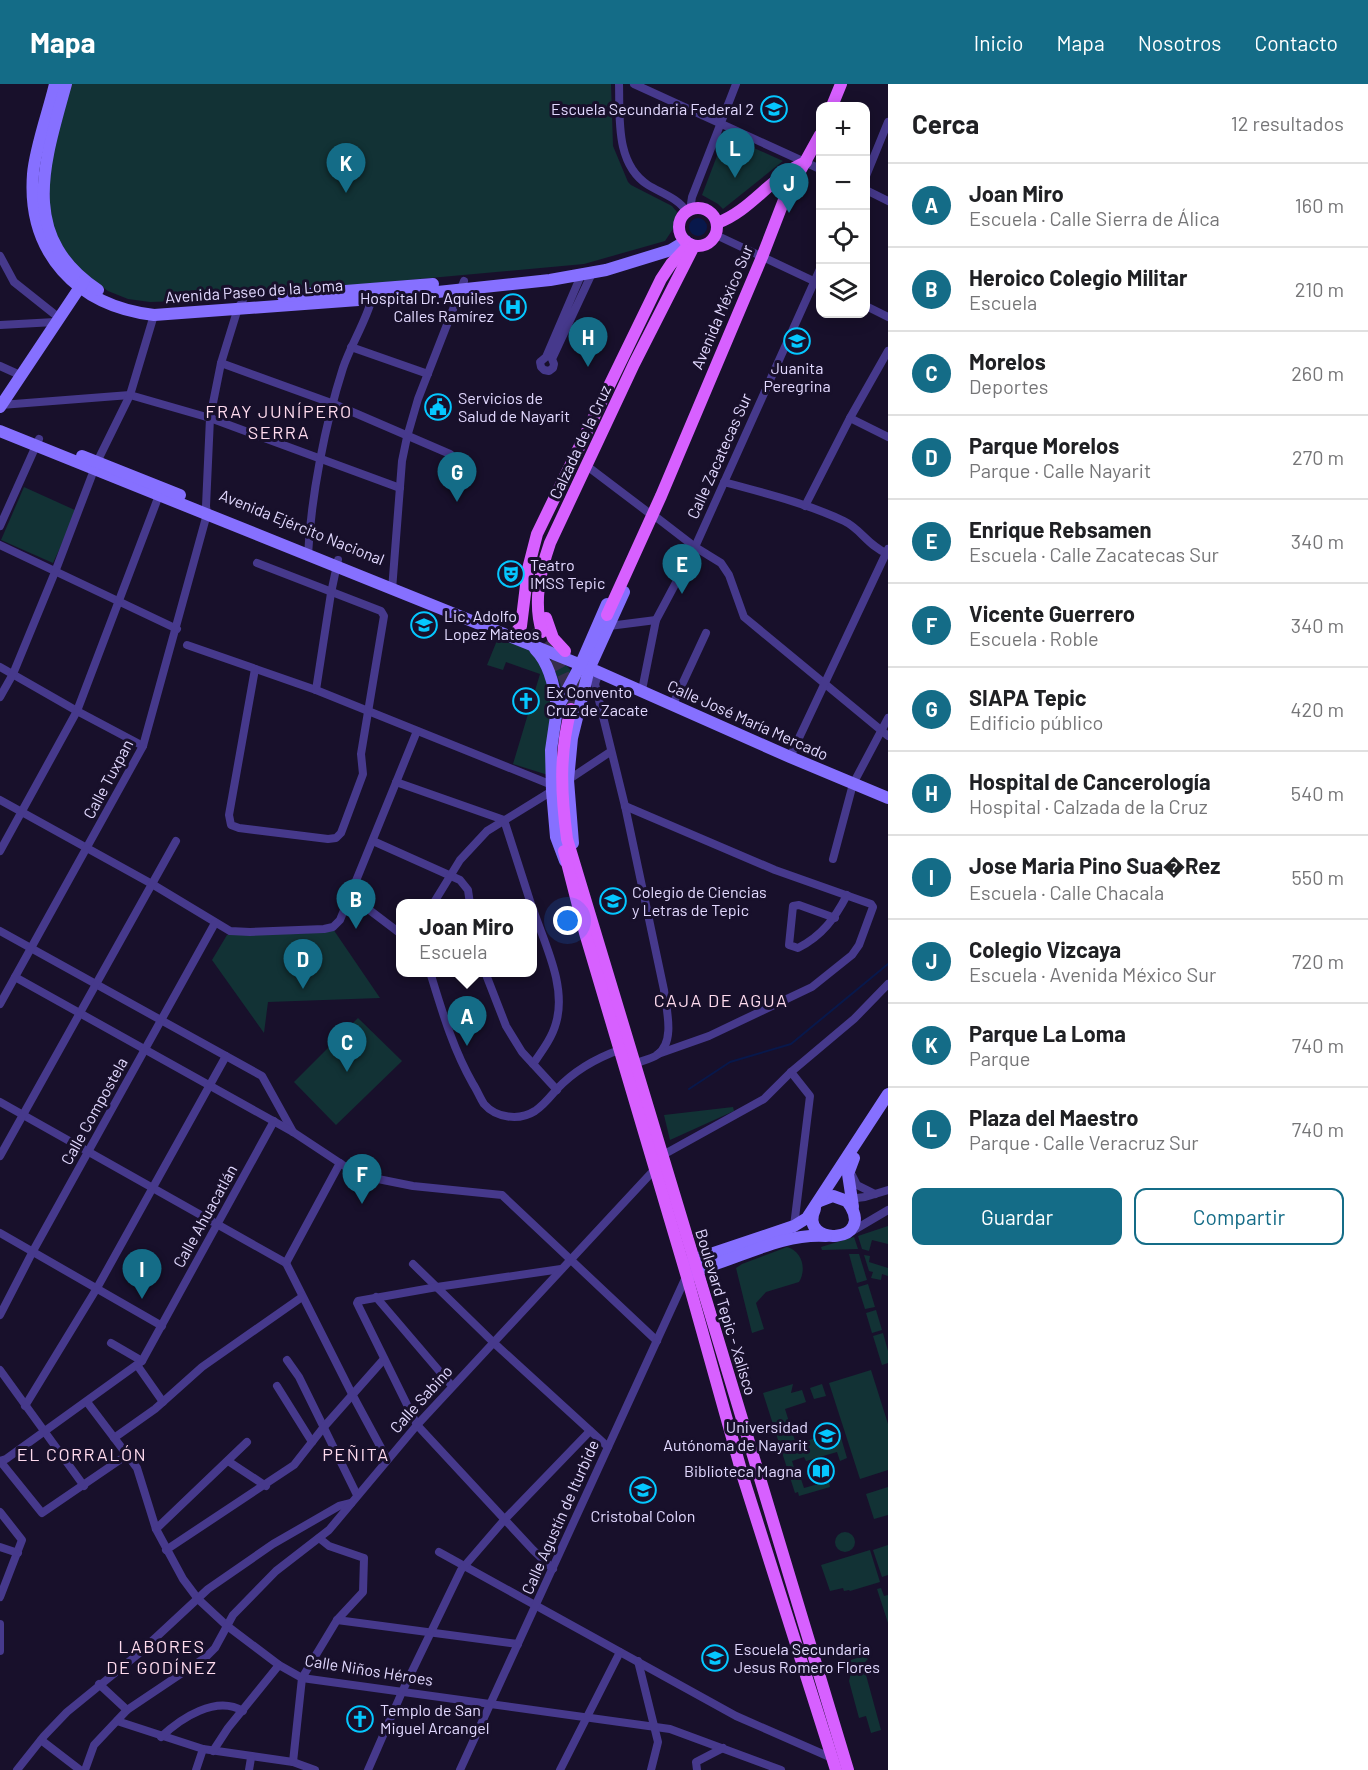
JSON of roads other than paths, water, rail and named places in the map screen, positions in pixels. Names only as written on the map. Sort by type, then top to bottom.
[{"type":"main road","name":"Avenida Paseo de la Loma","points":[[55,84],[33,172],[33,196],[37,222],[48,250],[56,262],[104,303],[123,310],[154,315],[240,304],[373,294],[587,271],[671,244],[688,241]]},
{"type":"main road","name":"Avenida Paseo de la Loma","points":[[66,84],[43,178],[44,201],[47,224],[58,250],[82,283],[108,296],[144,306],[240,304]]},
{"type":"main road","points":[[834,102],[841,84]]},
{"type":"main road","name":"Avenida México Sur","points":[[571,865],[568,760],[590,667],[784,200],[816,143]]},
{"type":"main road","points":[[716,229],[713,214],[701,208],[688,211],[680,220],[688,241],[705,245],[716,229],[762,191],[789,170],[806,162]]},
{"type":"main road","points":[[762,191],[778,187],[782,190],[784,200]]},
{"type":"main road","name":"Calzada de la Cruz","points":[[612,395],[547,517],[532,568],[529,605],[537,631],[537,608],[545,557],[587,466],[612,395],[661,279],[688,241]]},
{"type":"main road","points":[[1,406],[82,283]]},
{"type":"main road","name":"Avenida Ejército Nacional","points":[[0,423],[38,443]]},
{"type":"main road","name":"Avenida Ejército Nacional","points":[[0,431],[38,443],[206,510],[393,586],[532,646],[590,667]]},
{"type":"main road","points":[[608,620],[661,495]]},
{"type":"main road","points":[[565,651],[553,638],[545,615],[544,603],[552,559],[572,501]]},
{"type":"main road","name":"Avenida México Sur","points":[[571,865],[556,837],[551,750],[565,709],[590,667],[652,515]]},
{"type":"main road","points":[[516,632],[521,626],[532,552],[537,534],[547,517]]},
{"type":"main road","name":"Avenida Ejército Nacional","points":[[393,586],[565,651],[590,667]]},
{"type":"main road","points":[[532,646],[542,657],[565,709],[557,748],[555,780],[557,812],[571,865]]},
{"type":"main road","name":"Calle José María Mercado","points":[[590,667],[790,757],[888,798]]},
{"type":"main road","name":"Boulevard Tepic - Xalisco","points":[[571,865],[619,1050],[655,1169],[692,1269],[848,1770]]},
{"type":"main road","name":"Boulevard Tepic - Xalisco","points":[[571,865],[661,1155],[692,1269],[743,1477],[834,1764]]},
{"type":"main road","points":[[826,1236],[815,1227],[813,1213],[888,1094]]},
{"type":"main road","points":[[692,1269],[794,1238],[811,1235],[840,1236],[850,1230],[854,1214],[848,1201],[851,1163],[888,1106]]},
{"type":"main road","points":[[692,1269],[794,1226],[807,1218],[818,1205],[833,1196],[848,1201]]},
{"type":"street","points":[[619,84],[621,137],[632,167],[641,179],[688,211],[736,84]]},
{"type":"street","points":[[634,84],[816,167]]},
{"type":"street","points":[[870,166],[888,122]]},
{"type":"street","points":[[870,192],[888,201]]},
{"type":"street","points":[[716,229],[762,257],[816,282]]},
{"type":"street","points":[[0,256],[14,282],[57,319]]},
{"type":"street","points":[[558,337],[587,271]]},
{"type":"street","points":[[393,586],[400,488],[407,437],[413,414],[463,285]]},
{"type":"street","name":"Calle Zacatecas Sur","points":[[642,690],[656,620],[695,547],[816,287]]},
{"type":"street","points":[[308,551],[320,459],[351,347],[373,294]]},
{"type":"street","name":"Calle Tuxpan","points":[[0,1004],[144,746],[177,629],[206,510],[210,418],[221,363],[240,304]]},
{"type":"street","points":[[870,308],[888,317]]},
{"type":"street","points":[[0,697],[13,674],[55,572],[95,466],[130,395],[154,315]]},
{"type":"street","points":[[0,325],[57,319]]},
{"type":"street","points":[[351,347],[428,374]]},
{"type":"street","points":[[805,506],[850,418],[888,351]]},
{"type":"street","points":[[221,363],[334,404],[450,454]]},
{"type":"street","points":[[0,366],[20,375]]},
{"type":"street","points":[[1,406],[130,395],[210,418],[400,488]]},
{"type":"street","points":[[850,418],[888,437]]},
{"type":"street","points":[[0,526],[38,443]]},
{"type":"street","points":[[587,466],[695,547],[721,563],[729,575],[744,617],[885,734]]},
{"type":"street","points":[[724,482],[805,506],[850,524],[876,549],[887,552],[790,757]]},
{"type":"street","points":[[0,850],[77,711],[160,492]]},
{"type":"street","points":[[0,545],[177,629]]},
{"type":"street","points":[[255,669],[229,815],[230,822],[234,827],[332,840],[339,836],[363,774],[361,754],[384,616],[381,611],[257,563]]},
{"type":"street","points":[[316,690],[337,563]]},
{"type":"street","points":[[608,620],[656,620]]},
{"type":"street","points":[[673,704],[706,633]]},
{"type":"street","points":[[187,645],[316,690],[552,788]]},
{"type":"street","points":[[0,667],[144,746]]},
{"type":"street","points":[[590,667],[625,806],[664,990],[668,1020],[665,1044],[658,1054]]},
{"type":"street","points":[[833,859],[853,784],[885,734],[888,718]]},
{"type":"street","points":[[0,800],[152,884],[230,931],[308,931],[333,927],[340,920],[351,896],[417,731]]},
{"type":"street","points":[[568,780],[610,752]]},
{"type":"street","points":[[396,783],[504,820]]},
{"type":"street","points":[[435,899],[470,849],[504,820],[552,788]]},
{"type":"street","points":[[432,977],[449,1035],[484,1104],[504,1116],[522,1117],[543,1105],[557,1090],[599,1058],[619,1050],[634,1064],[709,1036],[812,987],[852,955],[859,945],[873,907],[871,904],[775,870],[625,806]]},
{"type":"street","points":[[504,820],[530,899]]},
{"type":"street","points":[[0,1156],[176,841]]},
{"type":"street","points":[[373,841],[460,880],[468,890],[469,899]]},
{"type":"street","points":[[835,918],[799,905],[793,906],[789,945],[798,948],[810,942],[835,918],[847,895]]},
{"type":"street","points":[[351,896],[396,930]]},
{"type":"street","points":[[533,1064],[549,1041],[556,1023],[559,1004],[557,981],[537,921]]},
{"type":"street","name":"Calle Compostela","points":[[0,1315],[33,1251],[216,923]]},
{"type":"street","points":[[0,931],[262,1076],[293,1132]]},
{"type":"street","points":[[15,977],[274,1121],[358,1175],[413,1186],[502,1195],[572,1258],[657,1341]]},
{"type":"street","points":[[487,977],[506,1026],[522,1053],[557,1090]]},
{"type":"street","points":[[661,1155],[764,1099],[791,1072],[854,1019],[888,984]]},
{"type":"street","points":[[25,1406],[154,1189],[226,1056]]},
{"type":"street","points":[[791,1072],[810,1096],[794,1226]]},
{"type":"street","points":[[0,1102],[286,1263],[387,1459]]},
{"type":"street","name":"Calle Ahuacatlán","points":[[0,1461],[6,1459],[140,1363],[274,1121]]},
{"type":"street","points":[[851,1163],[851,1172],[857,1185],[876,1194]]},
{"type":"street","points":[[286,1263],[340,1164]]},
{"type":"street","name":"Calle Sabino","points":[[85,1770],[94,1745],[127,1710],[206,1657],[214,1648],[232,1615],[268,1578],[328,1530],[452,1386],[655,1169]]},
{"type":"street","points":[[848,1201],[888,1190]]},
{"type":"street","points":[[840,1236],[861,1227],[888,1210]]},
{"type":"street","points":[[0,1233],[162,1326]]},
{"type":"street","points":[[413,1264],[608,1447]]},
{"type":"street","points":[[553,1569],[417,1425],[357,1303],[376,1297],[561,1269]]},
{"type":"street","name":"Calle Agustín de Iturbide","points":[[460,1770],[692,1269]]},
{"type":"street","points":[[114,1438],[163,1402],[202,1367],[302,1297]]},
{"type":"street","points":[[376,1297],[452,1386]]},
{"type":"street","points":[[111,1342],[140,1363],[163,1402]]},
{"type":"street","points":[[166,1550],[266,1486],[294,1465],[323,1428],[384,1359]]},
{"type":"street","points":[[286,1360],[299,1377],[357,1496]]},
{"type":"street","points":[[0,1370],[84,1486]]},
{"type":"street","points":[[277,1386],[312,1442]]},
{"type":"street","name":"Calle Niños Héroes","points":[[87,1402],[137,1468],[156,1529],[183,1579],[198,1599],[226,1625],[279,1665],[302,1678],[655,1726],[670,1729],[781,1770]]},
{"type":"street","points":[[368,1770],[402,1692],[464,1566],[505,1519],[590,1431]]},
{"type":"street","points":[[156,1529],[247,1442]]},
{"type":"street","points":[[0,1461],[42,1513],[127,1455]]},
{"type":"street","points":[[228,1461],[266,1486]]},
{"type":"street","points":[[17,1770],[67,1712],[136,1655],[198,1599],[273,1545],[339,1506],[351,1503]]},
{"type":"street","points":[[0,1512],[22,1540],[0,1597]]},
{"type":"street","points":[[292,1762],[302,1678],[337,1620],[363,1592],[364,1558],[329,1546],[319,1538]]},
{"type":"street","points":[[0,1547],[18,1553]]},
{"type":"street","points":[[439,1552],[736,1716],[834,1764]]},
{"type":"street","points":[[337,1620],[518,1644]]},
{"type":"street","points":[[0,1624],[0,1651]]},
{"type":"street","points":[[560,1770],[620,1652]]},
{"type":"street","points":[[638,1661],[658,1742],[651,1770]]},
{"type":"street","points":[[196,1770],[208,1750],[243,1711],[279,1665]]},
{"type":"street","points":[[99,1684],[127,1710]]},
{"type":"street","points":[[161,1737],[170,1728],[201,1709],[232,1705],[243,1711]]},
{"type":"street","points":[[117,1721],[161,1737],[208,1750],[251,1758],[292,1762],[315,1770]]},
{"type":"street","points":[[41,1740],[80,1770]]},
{"type":"street","points":[[697,1770],[696,1762],[723,1748]]},
{"type":"street","points":[[249,1770],[251,1758]]},
{"type":"waterway","points":[[689,1089],[730,1062],[791,1044],[888,964]]},
{"type":"tunnel","points":[[532,630],[561,669],[569,696]]},
{"type":"tunnel","points":[[572,706],[585,668]]},
{"type":"place","name":"Escuela Secundaria Federal 2","points":[[774,109]]},
{"type":"place","name":"Plaza del Maestro","points":[[735,178]]},
{"type":"place","name":"Parque La Loma","points":[[346,193]]},
{"type":"place","name":"Colegio Vizcaya","points":[[789,213]]},
{"type":"place","name":"Hospital Dr. Aquiles Calles Ramírez","points":[[513,307]]},
{"type":"place","name":"Juanita Peregrina","points":[[797,341]]},
{"type":"place","name":"Hospital de Cancerología","points":[[588,367]]},
{"type":"place","name":"Servicios de Salud de Nayarit","points":[[438,407]]},
{"type":"place","name":"SIAPA Tepic","points":[[457,502]]},
{"type":"place","name":"Teatro IMSS Tepic","points":[[511,574]]},
{"type":"place","name":"Enrique Rebsamen","points":[[682,594]]},
{"type":"place","name":"Lic. Adolfo Lopez Mateos","points":[[424,625]]},
{"type":"place","name":"Ex Convento Cruz de Zacate","points":[[526,701]]},
{"type":"place","name":"Colegio de Ciencias y Letras de Tepic","points":[[613,901]]},
{"type":"place","name":"Heroico Colegio Militar","points":[[356,929]]},
{"type":"place","name":"Parque Morelos","points":[[303,989]]},
{"type":"place","name":"Joan Miro","points":[[467,1046]]},
{"type":"place","name":"Morelos","points":[[347,1072]]},
{"type":"place","name":"Vicente Guerrero","points":[[362,1204]]},
{"type":"place","name":"Jose Maria Pino Sua�Rez","points":[[142,1299]]},
{"type":"place","name":"Universidad Autónoma de Nayarit","points":[[827,1436]]},
{"type":"place","name":"Biblioteca Magna","points":[[821,1471]]},
{"type":"place","name":"Cristobal Colon","points":[[643,1490]]},
{"type":"place","name":"Escuela Secundaria Jesus Romero Flores","points":[[715,1658]]},
{"type":"place","name":"Templo de San Miguel Arcangel","points":[[360,1719]]},
{"type":"district","name":"FRAY JUNÍPERO SERRA","points":[[279,422]]},
{"type":"district","name":"CAJA DE AGUA","points":[[721,1001]]},
{"type":"district","name":"EL CORRALÓN","points":[[82,1455]]},
{"type":"district","name":"PEÑITA","points":[[356,1455]]},
{"type":"district","name":"LABORES DE GODÍNEZ","points":[[162,1657]]}]
